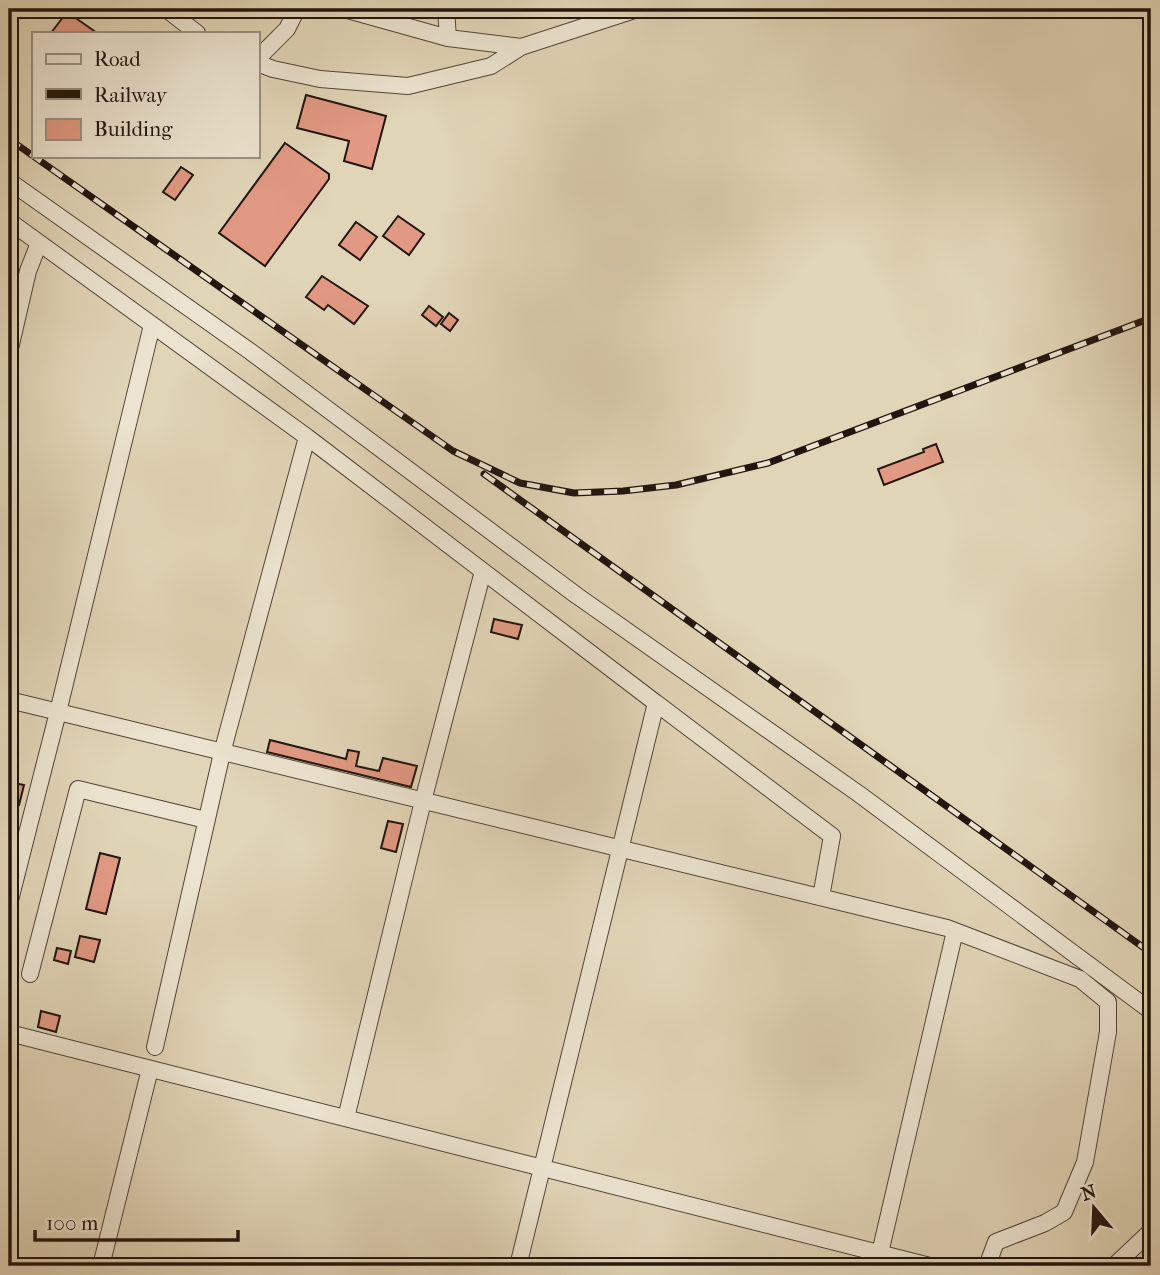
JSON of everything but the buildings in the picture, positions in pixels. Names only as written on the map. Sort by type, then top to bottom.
[{"type":"street","points":[[166,9],[196,32]]},
{"type":"street","points":[[259,59],[288,29],[298,9]]},
{"type":"street","points":[[344,9],[447,38],[522,47]]},
{"type":"street","points":[[446,9],[447,38]]},
{"type":"street","points":[[259,62],[273,69],[320,79],[408,86],[491,65],[522,47],[638,9]]},
{"type":"street","points":[[9,181],[251,352],[576,595],[859,794],[1151,1011]]},
{"type":"street","points":[[9,221],[307,437],[832,835],[821,897]]},
{"type":"street","points":[[9,353],[27,271],[38,243]]},
{"type":"street","points":[[9,904],[152,325]]},
{"type":"street","points":[[155,1046],[222,753],[307,437]]},
{"type":"street","points":[[346,1118],[483,571]]},
{"type":"street","points":[[9,700],[955,931],[1080,979],[1108,1002],[1108,1032],[1085,1162],[1064,1212],[1045,1223],[996,1242],[987,1266]]},
{"type":"street","points":[[518,1266],[656,703]]},
{"type":"street","points":[[30,974],[78,789],[206,820]]},
{"type":"street","points":[[880,1253],[955,931]]},
{"type":"street","points":[[9,1033],[930,1266]]},
{"type":"street","points":[[101,1266],[150,1069]]},
{"type":"street","points":[[1114,1266],[1151,1231]]},
{"type":"railway","points":[[9,139],[32,155]]},
{"type":"railway","points":[[36,158],[453,451],[520,483],[574,493],[676,485],[768,463],[1151,318]]},
{"type":"railway","points":[[484,474],[1151,953]]}]
